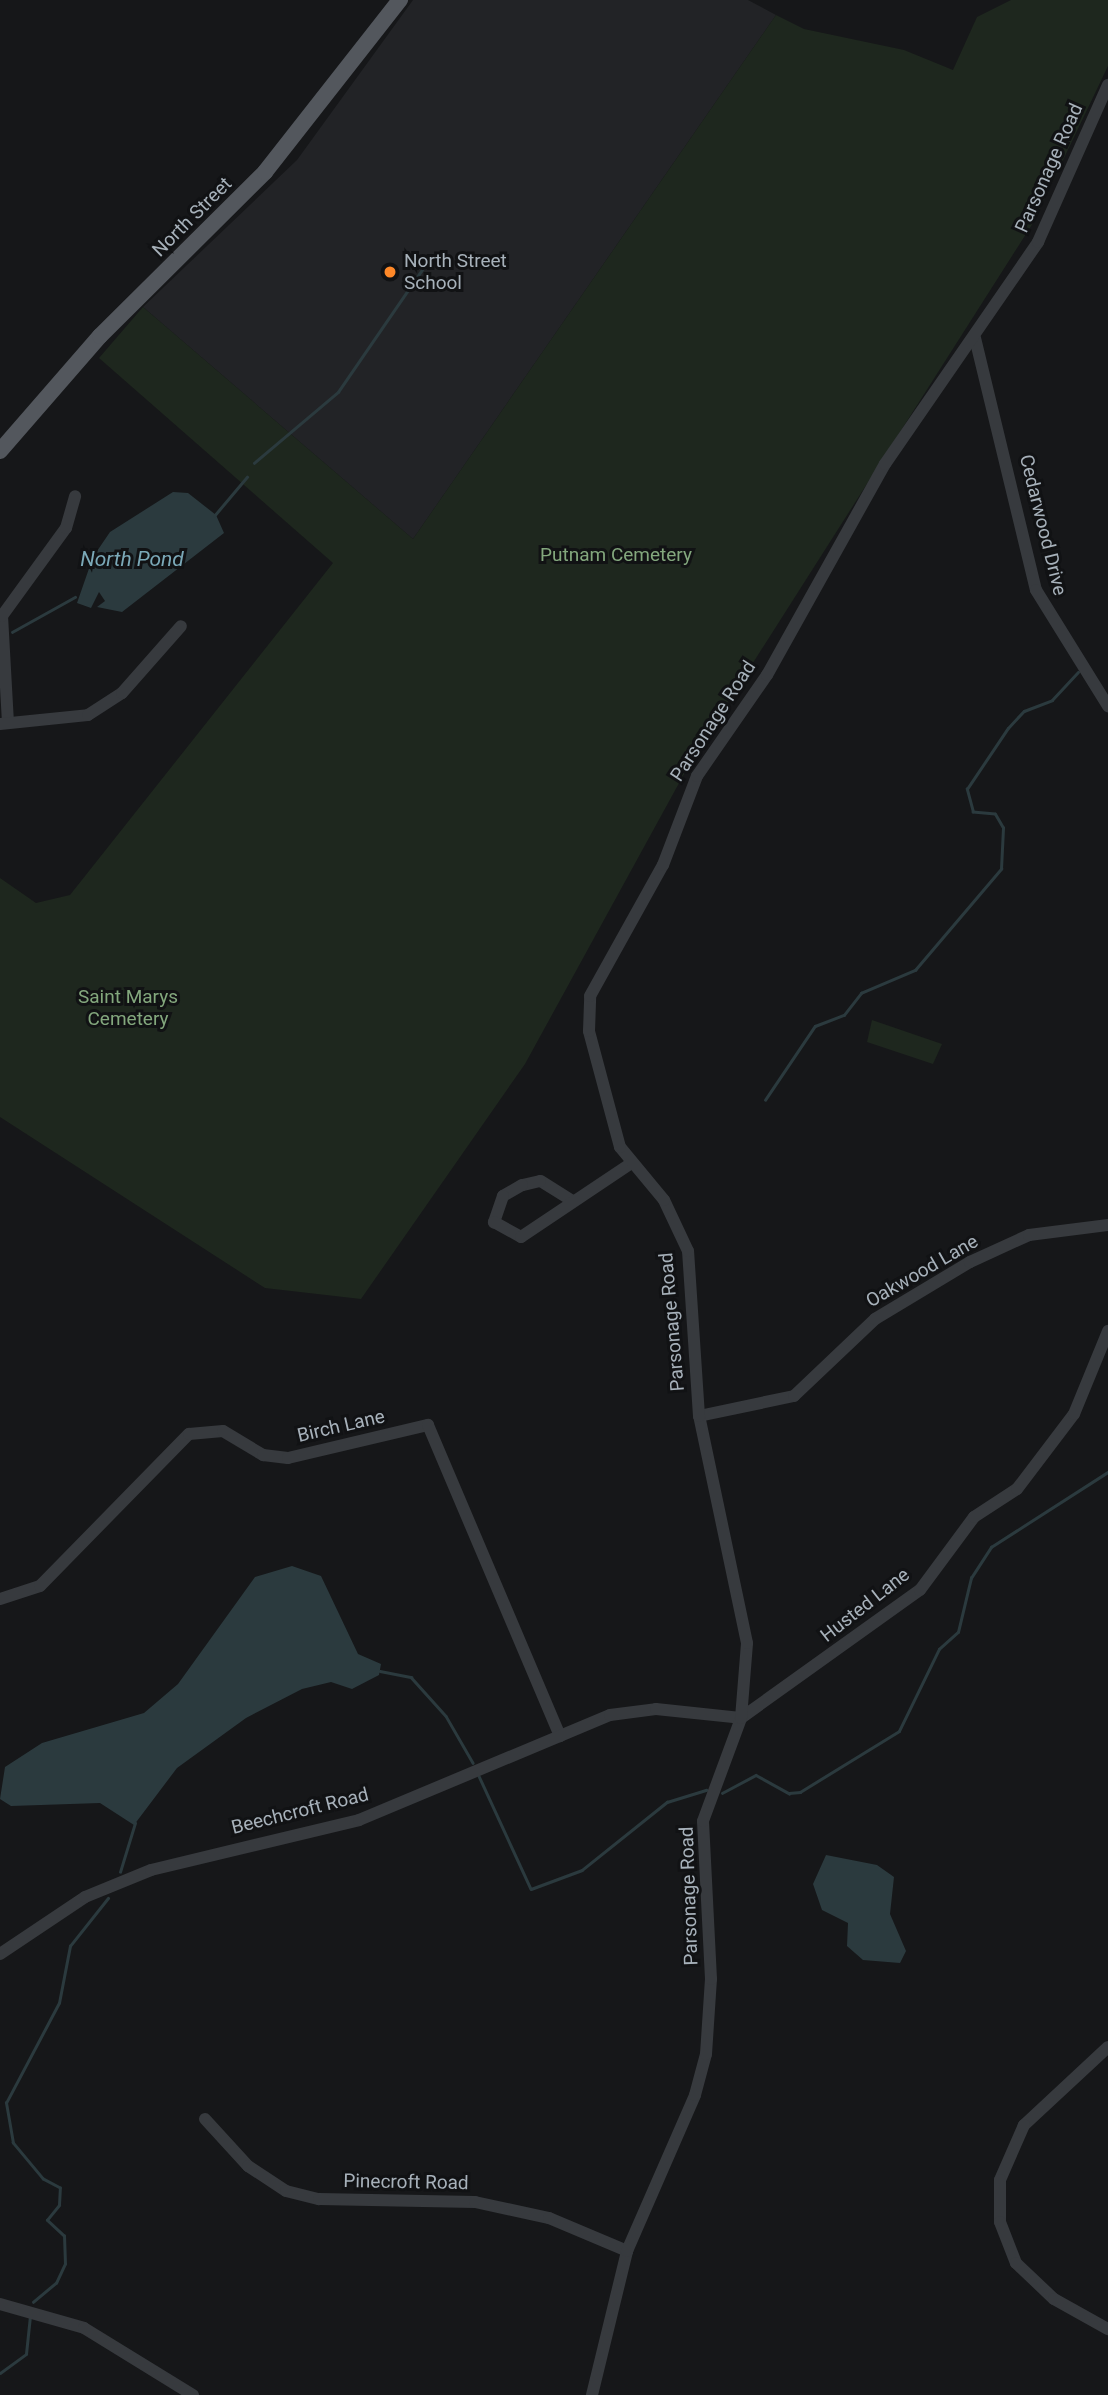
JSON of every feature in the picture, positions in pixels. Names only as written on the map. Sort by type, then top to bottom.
[{"type":"main road","name":"North Street","points":[[0,452],[100,335],[265,172],[400,0]]},
{"type":"street","name":"Parsonage Road","points":[[592,2395],[627,2251],[695,2095],[706,2054],[711,1979],[703,1821],[741,1718],[744,1619],[699,1416],[688,1251],[664,1200],[630,1164],[589,1031],[595,981],[663,865],[697,776],[767,675],[886,464],[975,338],[1038,242],[1108,85]]},
{"type":"street","name":"Cedarwood Drive","points":[[975,338],[1037,590],[1108,706]]},
{"type":"street","points":[[75,496],[66,528],[2,616],[4,724],[88,715],[122,694],[181,626]]},
{"type":"street","points":[[570,1200],[540,1181],[522,1185],[503,1196],[494,1222],[499,1231],[521,1237],[570,1200],[630,1164]]},
{"type":"street","name":"Oakwood Lane","points":[[699,1416],[794,1396],[875,1319],[970,1262],[1029,1235],[1108,1225]]},
{"type":"street","name":"Husted Lane","points":[[741,1718],[920,1590],[974,1517],[1017,1489],[1074,1414],[1108,1331]]},
{"type":"street","name":"Birch Lane","points":[[0,1599],[40,1586],[136,1480],[189,1434],[223,1431],[263,1455],[288,1458],[428,1425],[560,1735]]},
{"type":"street","name":"Beechcroft Road","points":[[0,1954],[85,1897],[152,1870],[359,1819],[610,1715],[656,1709],[741,1718]]},
{"type":"street","points":[[1108,2047],[1024,2125],[1000,2180],[1000,2222],[1016,2263],[1054,2299],[1108,2329]]},
{"type":"street","name":"Pinecroft Road","points":[[205,2119],[248,2166],[286,2192],[319,2199],[475,2202],[549,2218],[627,2251]]},
{"type":"street","points":[[0,2304],[84,2328],[137,2354],[193,2395]]},
{"type":"shaded area","name":"North Street School","points":[[413,0],[748,0],[776,15],[413,539],[143,307],[297,160]]},
{"type":"green space","name":"Putnam Cemetery","points":[[1011,0],[1108,0],[1108,66],[1033,223],[695,754],[525,1064],[361,1299],[265,1288],[0,1117],[0,878],[36,903],[70,895],[333,563],[99,358],[143,307],[413,539],[776,15],[804,29],[904,50],[953,70],[977,17]]},
{"type":"green space","points":[[872,1020],[942,1044],[933,1064],[867,1042]]},
{"type":"water","name":"North Pond","points":[[173,492],[188,493],[216,515],[224,533],[122,612],[97,607],[105,601],[99,592],[91,608],[77,603],[93,557],[110,532]]},
{"type":"water","points":[[292,1566],[321,1576],[358,1654],[381,1664],[379,1675],[352,1689],[331,1682],[302,1689],[246,1718],[177,1768],[134,1825],[100,1803],[11,1806],[0,1799],[5,1767],[42,1743],[144,1713],[178,1684],[255,1577]]},
{"type":"water","points":[[826,1855],[877,1865],[894,1877],[890,1914],[906,1951],[900,1963],[863,1960],[847,1946],[848,1923],[822,1910],[813,1884]]},
{"type":"waterway","points":[[254,463],[338,392],[432,255]]},
{"type":"waterway","points":[[214,516],[247,477]]},
{"type":"waterway","points":[[12,632],[75,597]]},
{"type":"waterway","points":[[765,1100],[815,1026],[844,1015],[861,993],[915,970],[1001,869],[1003,828],[995,814],[973,812],[967,789],[1008,728],[1024,711],[1052,700],[1078,672]]},
{"type":"waterway","points":[[722,1793],[756,1775],[789,1793],[800,1792],[899,1731],[939,1649],[958,1632],[971,1578],[991,1547],[1108,1472]]},
{"type":"waterway","points":[[380,1671],[411,1677],[446,1716],[473,1763]]},
{"type":"waterway","points":[[479,1776],[531,1889],[582,1870],[667,1802],[706,1790]]},
{"type":"waterway","points":[[120,1872],[135,1823]]},
{"type":"waterway","points":[[33,2302],[56,2283],[65,2264],[64,2236],[47,2220],[59,2205],[60,2188],[43,2179],[13,2143],[6,2103],[59,2003],[70,1946],[108,1898]]},
{"type":"waterway","points":[[0,2373],[26,2354],[30,2318]]},
{"type":"place","name":"North Street School","points":[[390,272]]},
{"type":"park label","name":"Saint Marys Cemetery","points":[[128,1008]]}]
